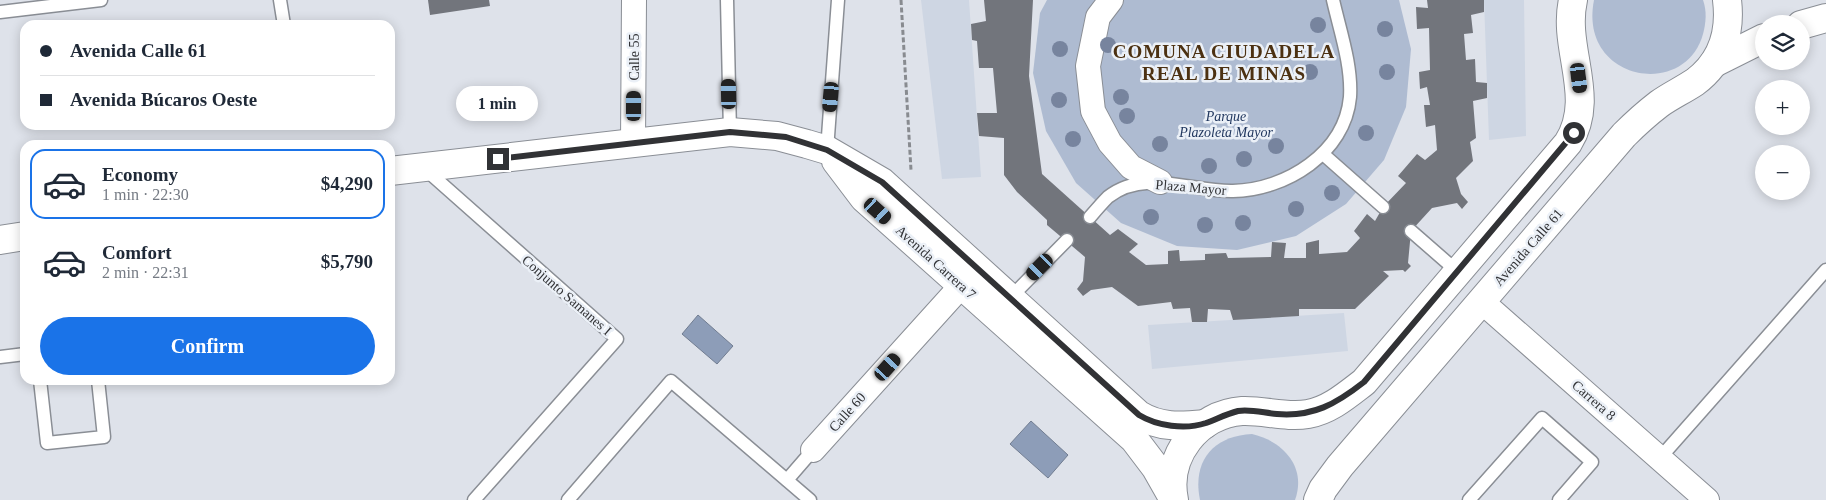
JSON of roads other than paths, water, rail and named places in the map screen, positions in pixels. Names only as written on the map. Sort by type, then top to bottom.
[{"type":"main road","name":"Avenida Calle 61","points":[[1318,500],[1323,489],[1340,466],[1624,135],[1660,104],[1696,81],[1714,63],[1724,44],[1729,21],[1727,0]]},
{"type":"main road","points":[[1173,499],[1172,483],[1178,456],[1184,443],[1205,424],[1218,416],[1240,411],[1284,415],[1307,414],[1338,402],[1364,382],[1574,133],[1581,109],[1581,91],[1571,3]]},
{"type":"main road","points":[[1810,22],[1826,18]]},
{"type":"main road","points":[[1714,63],[1755,42]]},
{"type":"main road","points":[[395,170],[730,132],[786,137],[827,150]]},
{"type":"main road","name":"Avenida Carrera 7","points":[[827,150],[864,198],[1134,440],[1156,468],[1173,499]]},
{"type":"main road","name":"Avenida Carrera 7","points":[[827,150],[882,182],[1139,415],[1149,422],[1162,426],[1205,424]]},
{"type":"main road","points":[[0,240],[20,237]]},
{"type":"street","name":"Calle 55","points":[[633,144],[634,0]]},
{"type":"street","points":[[1111,0],[1098,17],[1088,66],[1093,111],[1110,143],[1131,167],[1160,182]]},
{"type":"street","name":"Calle 60","points":[[813,450],[962,285]]},
{"type":"street","name":"Carrera 8","points":[[1481,301],[1707,500]]},
{"type":"lane","points":[[0,12],[101,0]]},
{"type":"lane","points":[[280,0],[283,20]]},
{"type":"lane","points":[[727,0],[730,132]]},
{"type":"lane","points":[[827,150],[838,0]]},
{"type":"lane","name":"Plaza Mayor","points":[[1090,217],[1109,196],[1133,185],[1160,182],[1202,189],[1234,191],[1267,186],[1295,176],[1323,154],[1342,126],[1350,98],[1349,70],[1334,0]]},
{"type":"lane","points":[[1323,154],[1384,207]]},
{"type":"lane","name":"Conjunto Samanes I","points":[[422,167],[617,339],[474,500]]},
{"type":"lane","points":[[1411,231],[1458,272]]},
{"type":"lane","points":[[1010,298],[1067,240]]},
{"type":"lane","points":[[1660,458],[1826,270]]},
{"type":"lane","points":[[0,357],[20,355]]},
{"type":"lane","points":[[568,500],[671,381],[810,500]]},
{"type":"lane","points":[[41,385],[47,443],[104,437],[99,385]]},
{"type":"lane","points":[[1469,500],[1542,418],[1592,462],[1559,500]]},
{"type":"lane","points":[[787,480],[813,450]]},
{"type":"district","name":"COMUNA CIUDADELA REAL DE MINAS","points":[[1224,62]]},
{"type":"park label","name":"Parque Plazoleta Mayor","points":[[1226,124]]}]
